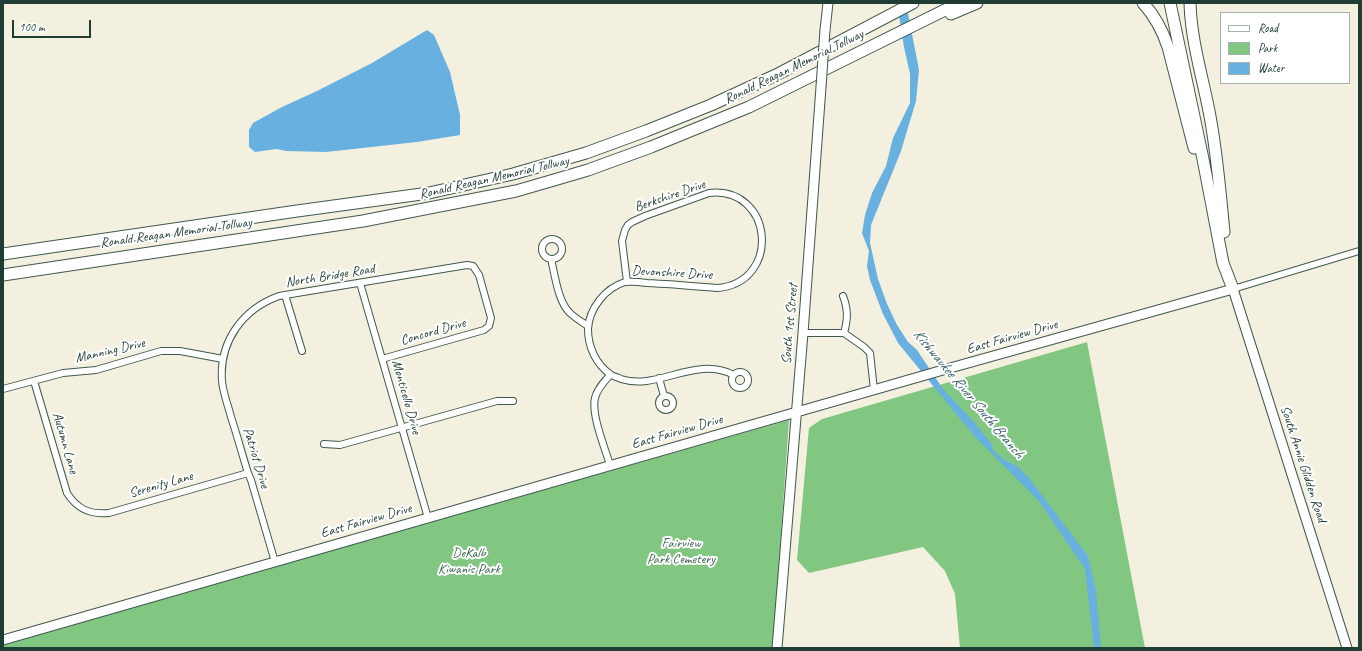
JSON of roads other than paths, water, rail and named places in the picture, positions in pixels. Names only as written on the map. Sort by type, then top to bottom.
[{"type":"highway","name":"Ronald Reagan Memorial Tollway","points":[[3,254],[422,194],[513,174],[586,153],[694,112],[776,75],[913,3]]},
{"type":"highway","points":[[922,23],[959,3]]},
{"type":"highway","points":[[922,23],[977,3]]},
{"type":"highway","points":[[1142,3],[1153,15],[1163,30],[1221,236],[1230,262],[1233,289]]},
{"type":"highway","points":[[1170,3],[1221,236]]},
{"type":"highway","points":[[1175,3],[1199,107],[1221,236]]},
{"type":"highway","points":[[1190,3],[1194,40],[1209,112],[1216,156],[1221,236]]},
{"type":"highway","name":"Ronald Reagan Memorial Tollway","points":[[3,275],[364,221],[522,189],[588,170],[718,120],[749,107],[922,23]]},
{"type":"street","name":"South 1st Street","points":[[777,648],[828,3]]},
{"type":"street","name":"Berkshire Drive","points":[[626,282],[622,241],[624,230],[628,225],[645,216],[709,193],[733,195],[752,210],[758,219],[761,231],[762,243],[760,253]]},
{"type":"street","name":"East Fairview Drive","points":[[3,640],[610,465],[1233,289],[1359,251]]},
{"type":"street","name":"Devonshire Drive","points":[[588,326],[591,315],[601,298],[612,289],[626,282],[717,288],[730,286],[741,281],[750,273],[758,262],[760,253]]},
{"type":"street","points":[[551,259],[558,287],[565,306],[570,314],[588,326],[589,342],[593,354],[597,361],[610,375],[635,382],[643,382],[697,369],[724,370],[734,375]]},
{"type":"street","name":"North Bridge Road","points":[[223,359],[226,347],[231,337],[243,319],[253,309],[266,301],[285,295],[467,265],[472,266],[477,270],[491,318],[489,326]]},
{"type":"street","name":"Monticello Drive","points":[[360,283],[428,518]]},
{"type":"street","name":"South Annie Glidden Road","points":[[1233,289],[1347,648]]},
{"type":"street","points":[[285,295],[302,352]]},
{"type":"street","points":[[843,296],[848,314],[844,333]]},
{"type":"street","name":"Concord Drive","points":[[382,359],[484,330],[489,326]]},
{"type":"street","points":[[803,332],[844,333],[864,347],[870,353],[874,390]]},
{"type":"street","name":"Manning Drive","points":[[3,389],[63,373],[96,370],[161,352],[180,351],[223,359]]},
{"type":"street","name":"Patriot Drive","points":[[223,359],[222,372],[225,394],[275,562]]},
{"type":"street","points":[[610,375],[597,393],[594,405],[596,420],[610,465]]},
{"type":"street","points":[[659,378],[664,396]]},
{"type":"street","name":"Autumn Lane","points":[[34,381],[67,493],[80,508]]},
{"type":"street","points":[[324,444],[340,445],[497,401],[513,401]]},
{"type":"street","name":"Serenity Lane","points":[[80,508],[94,513],[109,513],[248,473]]},
{"type":"water","points":[[897,3],[906,3],[919,70],[916,101],[901,151],[871,225],[870,243],[878,279],[887,304],[897,325],[908,342],[917,350],[943,389],[992,444],[993,450],[1003,459],[1017,466],[1029,478],[1088,556],[1096,590],[1101,648],[1094,648],[1085,569],[1038,500],[975,437],[898,343],[883,314],[870,280],[867,266],[869,251],[862,233],[865,215],[872,193],[886,166],[893,138],[910,103],[910,74]]},
{"type":"water","points":[[427,30],[434,35],[450,72],[460,115],[460,135],[417,142],[326,152],[286,151],[276,149],[255,152],[249,147],[249,130],[253,123],[282,107],[372,63]]},
{"type":"water label","name":"Kishwaukee River South Branch","points":[[968,394]]},
{"type":"park label","name":"Fairview Park Cemetery","points":[[681,552]]},
{"type":"park label","name":"DeKalb Kiwanis Park","points":[[469,562]]}]
